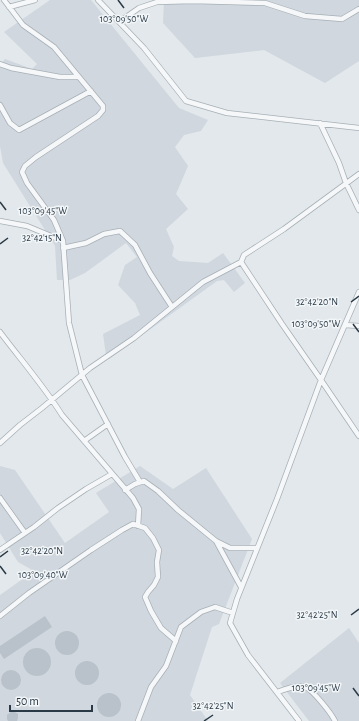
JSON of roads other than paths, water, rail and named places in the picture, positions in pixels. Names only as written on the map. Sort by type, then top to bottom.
[{"type":"lane","points":[[4,0],[23,25],[54,47],[103,106],[103,110],[98,116],[36,157],[25,166],[22,172],[27,183],[54,220],[62,241],[68,323],[82,375],[125,457],[140,482]]},
{"type":"lane","points":[[9,7],[35,0]]},
{"type":"lane","points":[[98,0],[144,48],[186,101],[227,113],[359,128]]},
{"type":"lane","points":[[119,22],[139,8],[157,2],[265,2],[305,16],[342,19],[359,9]]},
{"type":"lane","points":[[0,64],[11,68],[60,77],[78,76]]},
{"type":"lane","points":[[0,105],[10,123],[19,130],[91,91]]},
{"type":"lane","points":[[320,123],[359,210]]},
{"type":"lane","points":[[0,443],[90,368],[134,338],[203,282],[241,262],[244,254],[284,228],[359,174]]},
{"type":"lane","points":[[0,221],[27,226],[62,241]]},
{"type":"lane","points":[[63,248],[86,243],[104,234],[120,231],[135,245],[150,273],[172,307]]},
{"type":"lane","points":[[241,262],[359,436]]},
{"type":"lane","points":[[299,721],[248,655],[230,623],[241,587],[277,499],[321,380],[359,292]]},
{"type":"lane","points":[[345,325],[359,326]]},
{"type":"lane","points":[[0,332],[33,372],[62,415],[133,498],[139,509],[138,526]]},
{"type":"lane","points":[[84,441],[108,424]]},
{"type":"lane","points":[[0,550],[80,493],[112,474]]},
{"type":"lane","points":[[125,490],[144,481],[158,491],[178,510],[216,541],[230,548],[257,548]]},
{"type":"lane","points":[[0,498],[26,532]]},
{"type":"lane","points":[[0,616],[29,593],[91,550],[133,524],[145,528],[153,538],[159,550],[157,562],[158,577],[145,597],[161,628],[176,641]]},
{"type":"lane","points":[[216,541],[241,587]]},
{"type":"lane","points":[[138,721],[151,687],[166,666],[181,627],[201,612],[215,607],[233,613]]},
{"type":"lane","points":[[277,692],[295,687],[307,687],[321,702],[335,721]]}]
